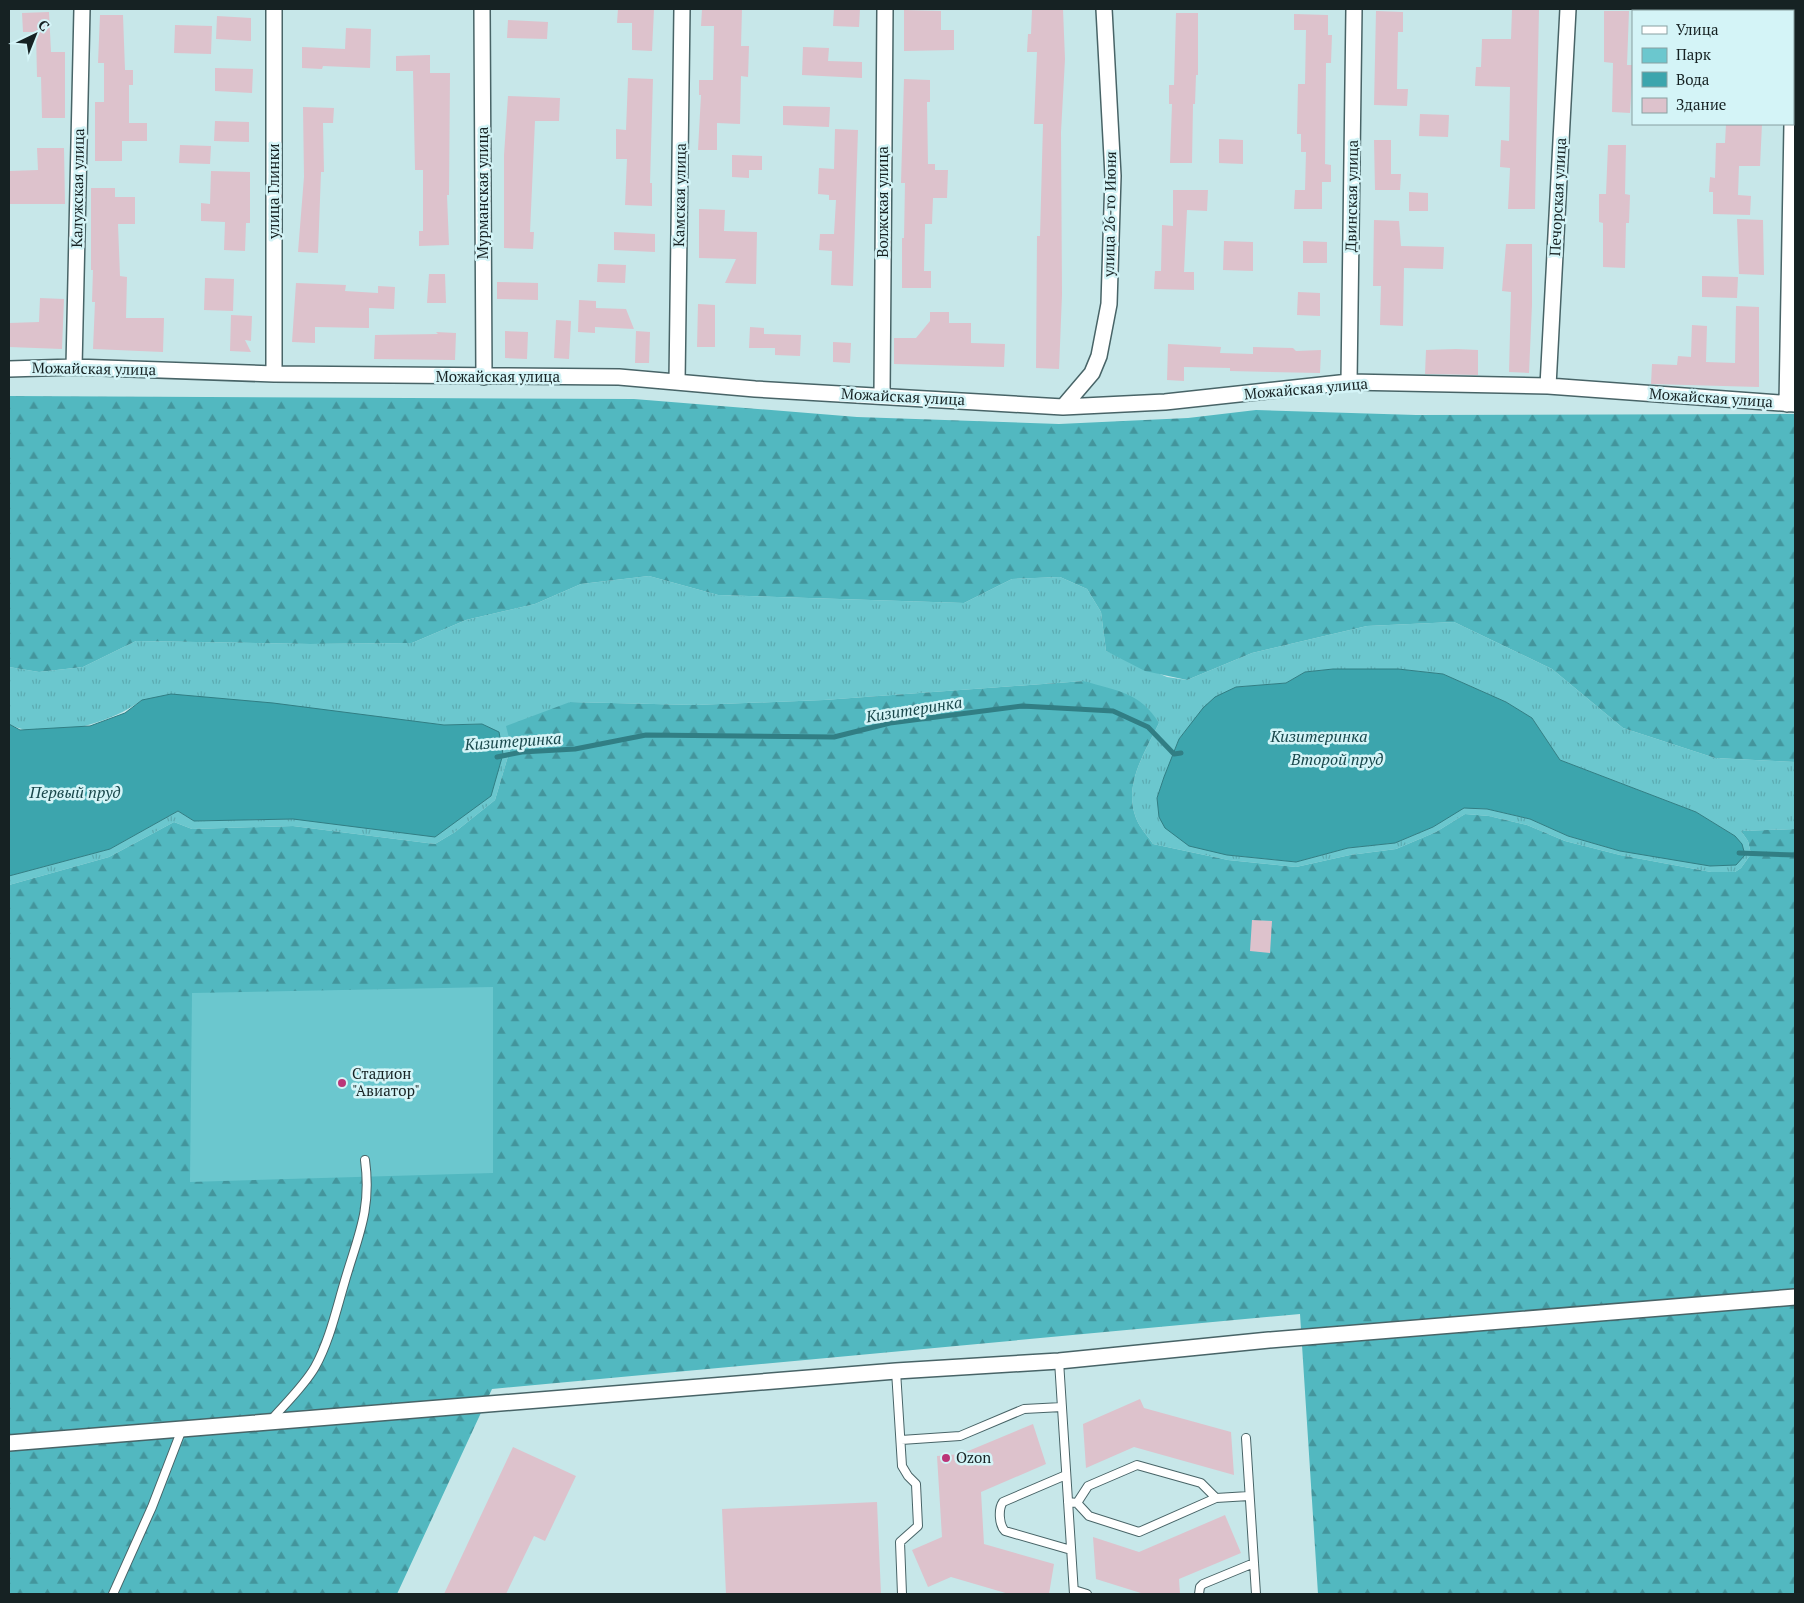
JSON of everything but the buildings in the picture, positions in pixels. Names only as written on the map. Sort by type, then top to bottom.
[{"type":"street","name":"Калужская улица","points":[[74,367],[82,9]]},
{"type":"street","name":"улица Глинки","points":[[274,9],[274,374]]},
{"type":"street","name":"Мурманская улица","points":[[482,9],[484,377]]},
{"type":"street","name":"Камская улица","points":[[677,382],[682,9]]},
{"type":"street","name":"Волжская улица","points":[[882,395],[885,9]]},
{"type":"street","name":"улица 26-го Июня","points":[[1063,407],[1092,373],[1099,356],[1109,304],[1113,176],[1104,9]]},
{"type":"street","name":"Двинская улица","points":[[1349,382],[1354,9]]},
{"type":"street","name":"Печорская улица","points":[[1548,386],[1568,9]]},
{"type":"street","points":[[1791,404],[1792,125]]},
{"type":"street","name":"Можайская улица","points":[[9,369],[74,367],[274,374],[619,377],[755,389],[1063,407],[1166,402],[1349,382],[1548,386],[1791,404]]},
{"type":"street","points":[[9,1443],[896,1370],[1059,1361],[1277,1339],[1795,1297]]},
{"type":"lane","points":[[270,1422],[315,1367],[332,1324],[361,1233],[365,1214],[367,1177],[365,1160]]},
{"type":"lane","points":[[1059,1361],[1074,1592],[1087,1594]]},
{"type":"lane","points":[[896,1370],[902,1466],[916,1484],[919,1522],[916,1530],[900,1542],[902,1593],[911,1594]]},
{"type":"lane","points":[[900,1440],[960,1436],[1024,1409],[1062,1407]]},
{"type":"lane","points":[[113,1594],[152,1507],[182,1429]]},
{"type":"lane","points":[[1246,1438],[1256,1594]]},
{"type":"lane","points":[[1077,1503],[1088,1486],[1137,1465],[1201,1483],[1216,1498]]},
{"type":"lane","points":[[1066,1476],[1003,1502],[1000,1508],[1001,1526],[1005,1531],[1071,1550]]},
{"type":"lane","points":[[1068,1502],[1077,1503],[1089,1516],[1139,1532],[1216,1498],[1249,1496]]},
{"type":"lane","points":[[1199,1594],[1200,1587],[1203,1584],[1254,1563]]},
{"type":"green space","points":[[9,396],[634,399],[857,417],[1059,424],[1188,418],[1256,410],[1416,415],[1795,414],[1795,762],[1715,758],[1623,728],[1552,669],[1454,622],[1367,626],[1252,653],[1187,680],[1145,671],[1106,651],[1101,612],[1087,589],[1060,577],[1012,579],[964,603],[718,595],[649,576],[581,584],[535,604],[466,620],[412,643],[310,644],[136,641],[83,667],[39,672],[9,667]]},
{"type":"green space","points":[[649,576],[718,595],[964,603],[1012,579],[1060,577],[1087,589],[1101,612],[1106,651],[1167,677],[1187,680],[1252,653],[1367,626],[1454,622],[1552,669],[1623,728],[1715,758],[1795,762],[1795,829],[1741,831],[1748,841],[1751,854],[1741,868],[1735,872],[1711,872],[1620,855],[1565,841],[1527,825],[1489,816],[1465,814],[1436,832],[1396,849],[1350,855],[1296,867],[1228,860],[1153,844],[1137,821],[1132,793],[1137,769],[1159,723],[1084,681],[824,700],[695,705],[570,702],[511,746],[495,800],[455,832],[435,844],[293,826],[192,829],[174,822],[109,857],[9,885],[9,876],[110,849],[178,811],[194,821],[293,819],[482,724],[444,725],[142,700],[96,723],[59,731],[40,732],[9,724],[9,667],[39,672],[83,667],[136,641],[310,644],[412,643],[466,620],[535,604],[581,584]],"holes":[[[1333,669],[1398,669],[1443,674],[1506,702],[1532,718],[1560,760],[1696,812],[1735,836],[1661,857],[1620,851],[1568,836],[1530,819],[1487,809],[1464,807],[1433,827],[1395,843],[1348,848],[1296,862],[1227,855],[1157,798],[1179,739],[1191,724],[1236,687],[1286,683],[1305,672]]]},
{"type":"green space","points":[[1084,681],[1127,694],[1136,699],[1152,713],[1159,723],[1137,769],[1132,793],[1137,821],[1153,844],[1228,860],[1296,867],[1350,855],[1396,849],[1436,832],[1465,814],[1489,816],[1527,825],[1565,841],[1620,855],[1711,872],[1735,872],[1741,868],[1751,854],[1748,841],[1741,831],[1795,829],[1795,1594],[1318,1594],[1300,1314],[492,1389],[397,1594],[9,1594],[9,885],[109,857],[174,822],[192,829],[293,826],[435,844],[455,832],[495,800],[511,746],[506,726],[570,702],[695,705],[824,700]]},
{"type":"green space","name":"Стадион \"Авиатор\"","points":[[493,987],[493,1173],[190,1182],[192,993]]},
{"type":"water","name":"Второй пруд","points":[[1333,669],[1398,669],[1443,674],[1506,702],[1532,718],[1560,760],[1696,812],[1735,836],[1742,844],[1745,855],[1736,865],[1710,866],[1620,851],[1568,836],[1530,819],[1487,809],[1464,808],[1433,827],[1395,843],[1348,848],[1296,862],[1227,855],[1189,846],[1165,828],[1159,817],[1157,798],[1179,739],[1203,708],[1215,697],[1236,687],[1286,683],[1305,672]]},
{"type":"water","name":"Первый пруд","points":[[171,694],[273,703],[444,725],[482,724],[499,732],[503,754],[491,796],[435,837],[293,819],[194,821],[178,811],[110,849],[9,876],[9,724],[20,730],[90,726],[125,713],[142,700]]},
{"type":"waterway","name":"Кизитеринка","points":[[497,757],[522,752],[575,749],[646,735],[834,737],[890,723],[1022,706],[1113,711],[1148,727],[1174,754],[1181,753]]},
{"type":"waterway","name":"Кизитеринка","points":[[1739,853],[1795,855]]},
{"type":"place","name":"Стадион \"Авиатор\"","points":[[342,1083]]},
{"type":"place","name":"Ozon","points":[[946,1458]]}]
